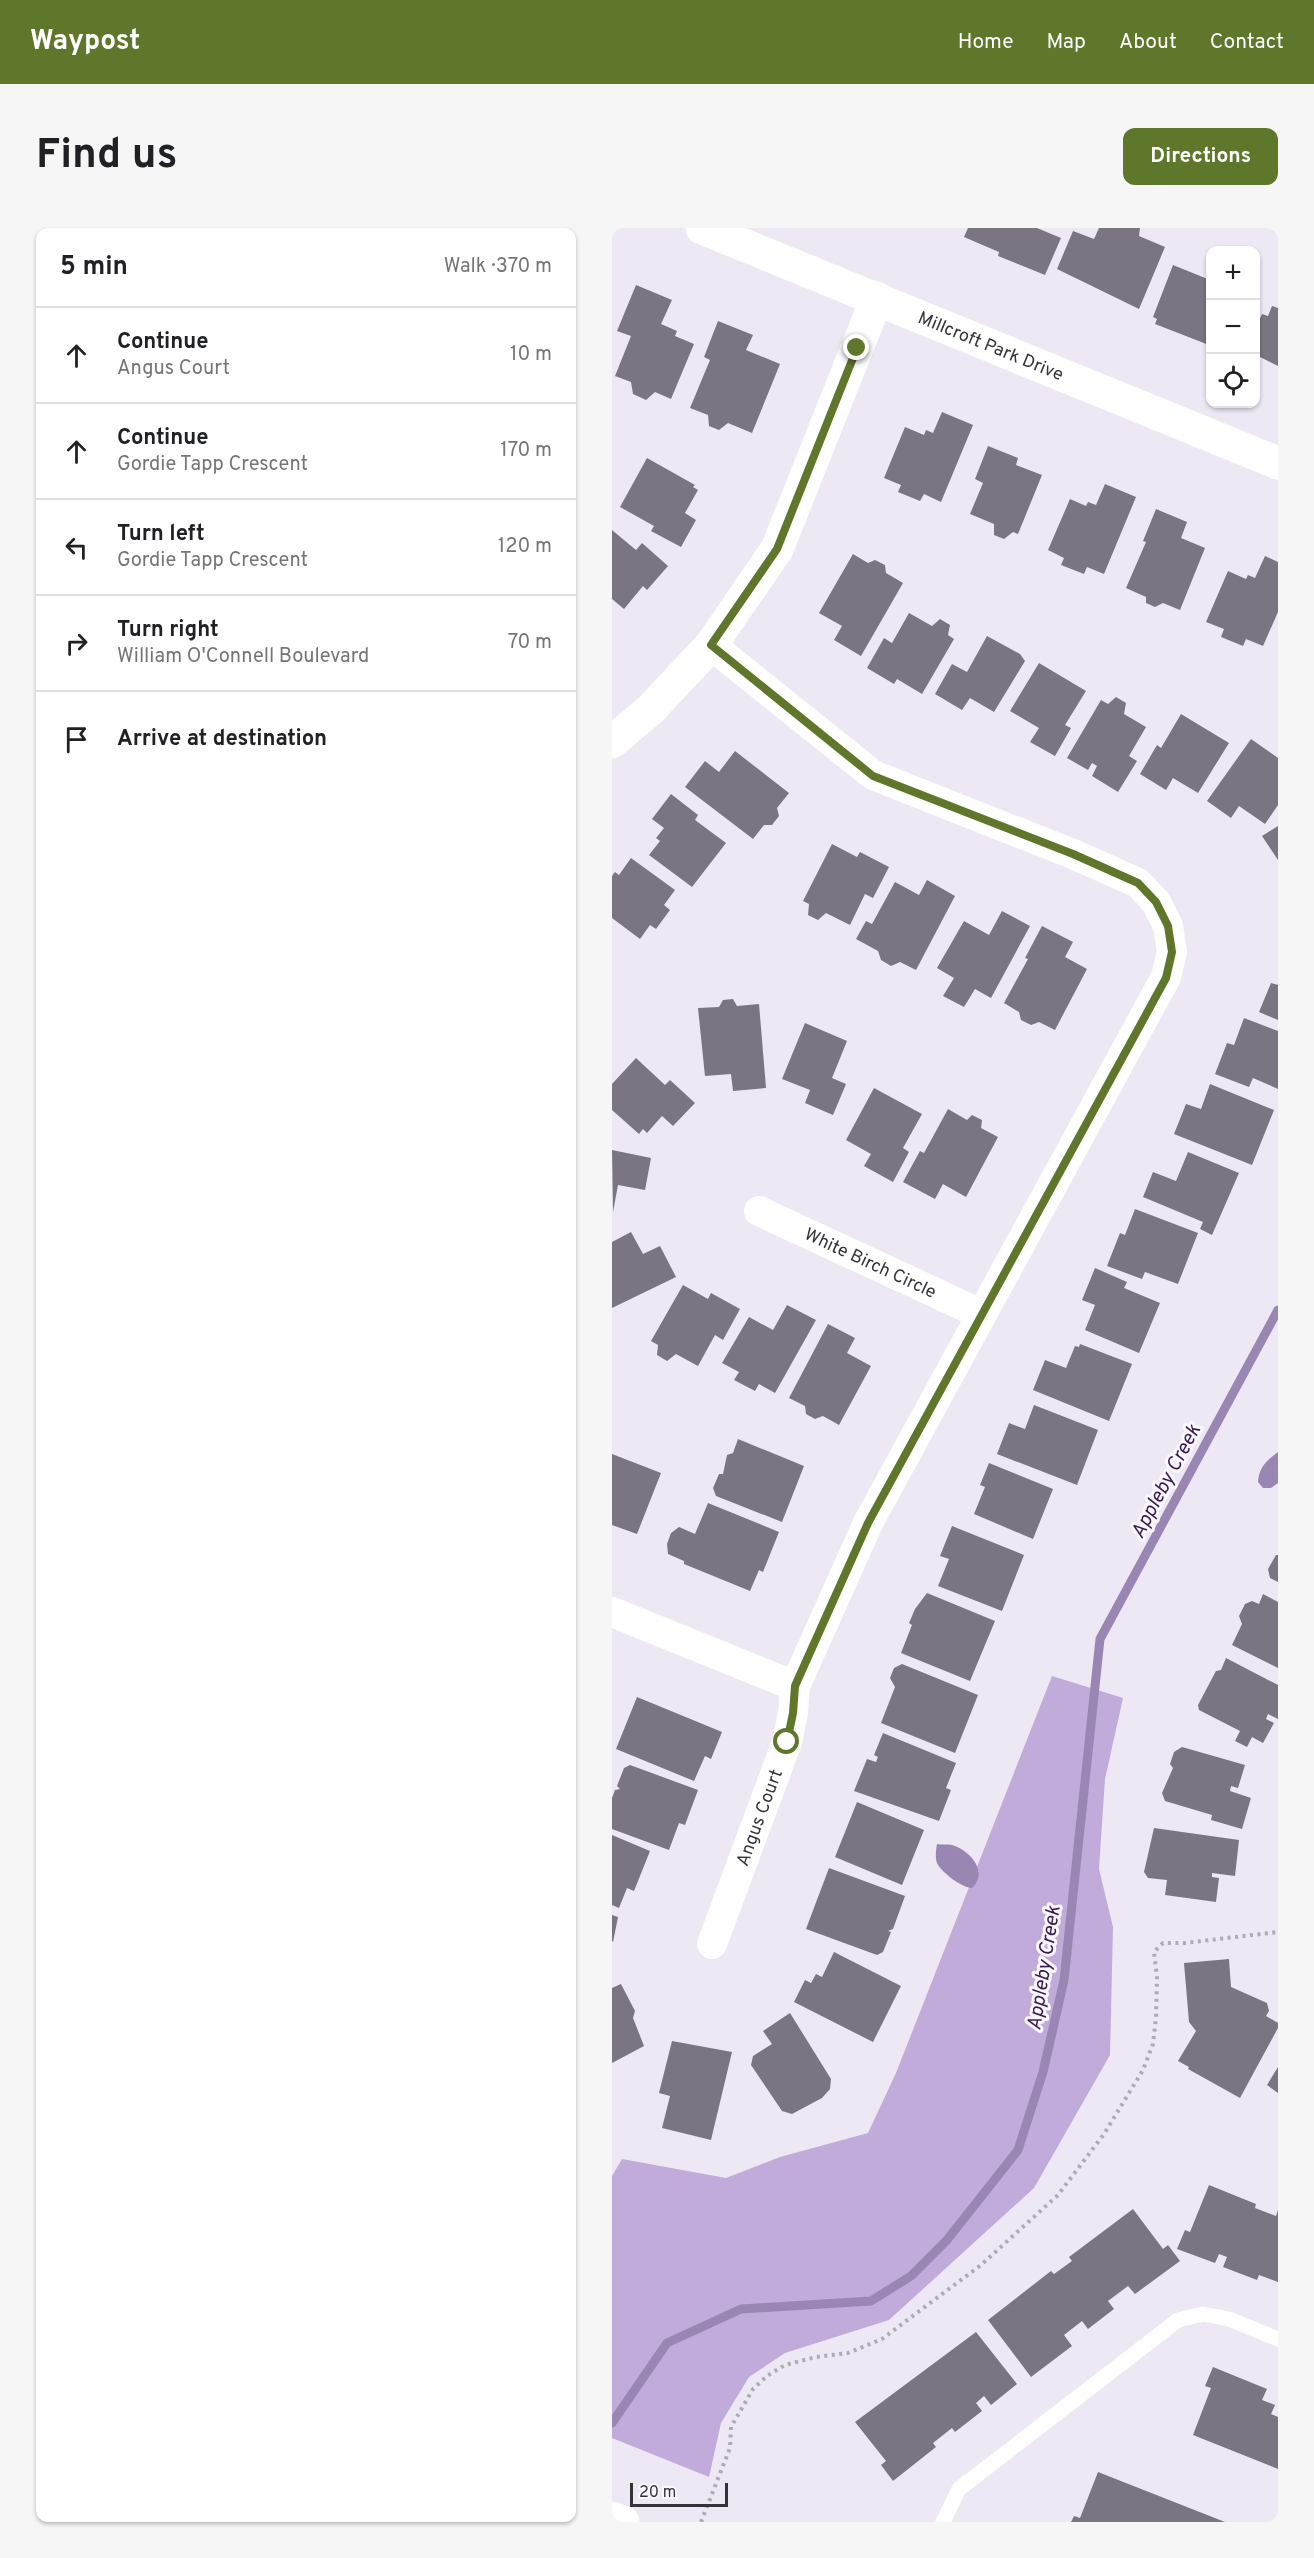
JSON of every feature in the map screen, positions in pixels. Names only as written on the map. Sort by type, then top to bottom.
[{"type":"street","name":"Millcroft Park Drive","points":[[702,228],[1278,463]]},
{"type":"street","points":[[612,742],[650,710],[711,645],[777,549],[877,298]]},
{"type":"street","name":"Angus Court","points":[[711,645],[873,776],[1073,854],[1138,883],[1156,902],[1168,926],[1172,952],[1166,978],[868,1523],[795,1686],[793,1713],[787,1742],[712,1944]]},
{"type":"street","name":"White Birch Circle","points":[[759,1211],[981,1314]]},
{"type":"street","points":[[612,1612],[795,1686]]},
{"type":"street","points":[[612,2517],[623,2522]]},
{"type":"lane","points":[[943,2522],[959,2490],[1178,2320],[1203,2314],[1229,2319],[1278,2339]]},
{"type":"path","points":[[701,2522],[730,2448],[731,2427],[753,2389],[767,2376],[785,2365],[816,2357],[848,2353],[882,2339],[981,2265],[1058,2195],[1104,2134],[1143,2070],[1153,2044],[1156,2018],[1157,1978],[1154,1952],[1162,1943],[1185,1943],[1278,1932]]},
{"type":"shaded area","points":[[1278,1452],[1278,1483],[1271,1488],[1263,1488],[1258,1482],[1260,1472],[1267,1461]]},
{"type":"shaded area","points":[[1052,1676],[1123,1698],[1105,1779],[1099,1869],[1113,1927],[1110,2055],[1034,2188],[889,2320],[785,2353],[749,2377],[721,2423],[709,2477],[612,2438],[612,2176],[622,2159],[726,2178],[780,2157],[868,2133],[896,2073]]},
{"type":"shaded area","points":[[937,1844],[959,1848],[975,1862],[979,1875],[972,1888],[947,1875],[939,1867],[936,1859]]},
{"type":"building","points":[[968,228],[1037,228],[1061,238],[1045,275],[998,256],[999,252],[964,237]]},
{"type":"building","points":[[1099,228],[1140,228],[1139,236],[1165,247],[1139,309],[1057,269],[1073,231],[1094,239]]},
{"type":"building","points":[[1173,265],[1206,278],[1206,344],[1155,324],[1157,319],[1153,317]]},
{"type":"building","points":[[636,285],[672,300],[661,324],[677,331],[675,336],[694,344],[671,399],[655,392],[646,400],[633,394],[631,382],[615,376],[631,336],[617,331]]},
{"type":"building","points":[[1272,306],[1278,308],[1278,366],[1260,357],[1260,319],[1262,314],[1268,316]]},
{"type":"building","points":[[718,321],[753,335],[746,350],[780,364],[752,433],[728,423],[719,430],[709,426],[708,415],[690,408],[710,360],[704,357]]},
{"type":"building","points":[[942,412],[973,425],[941,502],[924,494],[920,501],[898,492],[901,485],[884,478],[905,427],[924,435],[926,430],[933,433]]},
{"type":"building","points":[[988,446],[1018,458],[1016,465],[1042,475],[1018,534],[1013,532],[1004,539],[994,535],[994,524],[970,514],[983,483],[975,479]]},
{"type":"building","points":[[647,458],[695,485],[693,487],[698,490],[685,513],[696,520],[681,547],[651,531],[654,526],[620,507]]},
{"type":"building","points":[[1105,484],[1136,497],[1104,574],[1087,567],[1084,574],[1061,565],[1064,558],[1048,550],[1070,499],[1086,506],[1088,502],[1096,505]]},
{"type":"building","points":[[1156,509],[1187,522],[1181,538],[1205,548],[1180,610],[1163,603],[1155,607],[1146,603],[1146,597],[1126,588],[1146,542],[1143,541]]},
{"type":"building","points":[[612,530],[636,550],[642,543],[668,566],[647,590],[643,586],[624,609],[612,599]]},
{"type":"building","points":[[853,554],[868,563],[875,560],[885,565],[886,573],[903,583],[861,656],[834,640],[842,626],[819,613]]},
{"type":"building","points":[[1265,556],[1278,562],[1278,612],[1263,646],[1246,639],[1243,646],[1221,637],[1224,629],[1206,622],[1228,571],[1246,579],[1248,575],[1255,578]]},
{"type":"building","points":[[909,613],[932,626],[940,619],[950,625],[948,635],[954,639],[922,694],[897,679],[894,684],[867,668],[884,638],[892,643]]},
{"type":"building","points":[[987,636],[1020,654],[1025,661],[994,712],[970,698],[962,710],[935,694],[952,664],[967,672]]},
{"type":"building","points":[[1039,663],[1086,691],[1065,725],[1071,728],[1055,756],[1030,742],[1039,728],[1010,711]]},
{"type":"building","points":[[1116,697],[1126,703],[1124,714],[1146,727],[1129,756],[1137,761],[1118,792],[1092,776],[1097,766],[1092,763],[1088,770],[1067,758],[1101,700],[1108,704]]},
{"type":"building","points":[[1181,714],[1229,743],[1198,793],[1173,778],[1166,790],[1140,774],[1157,745],[1161,748]]},
{"type":"building","points":[[1251,739],[1278,758],[1278,805],[1265,824],[1239,806],[1231,818],[1207,801]]},
{"type":"building","points":[[735,751],[789,793],[777,808],[779,816],[772,825],[764,825],[753,839],[685,787],[705,761],[719,772]]},
{"type":"building","points":[[671,794],[698,815],[695,820],[726,843],[692,887],[649,855],[660,841],[656,838],[664,828],[652,819]]},
{"type":"building","points":[[1278,826],[1278,860],[1262,836]]},
{"type":"building","points":[[832,844],[857,857],[860,852],[889,867],[873,898],[865,894],[850,925],[826,913],[818,920],[808,915],[809,904],[803,901]]},
{"type":"building","points":[[631,858],[675,890],[664,905],[670,910],[656,929],[650,925],[640,939],[612,918],[612,876],[615,872],[619,875]]},
{"type":"building","points":[[927,880],[955,896],[916,970],[900,962],[891,966],[881,960],[878,951],[856,939],[866,921],[872,924],[895,882],[919,895]]},
{"type":"building","points":[[1002,911],[1030,926],[991,998],[975,989],[964,1007],[943,996],[954,978],[937,968],[964,921],[989,935]]},
{"type":"building","points":[[1042,926],[1073,942],[1065,957],[1087,969],[1055,1030],[1039,1022],[1031,1025],[1021,1020],[1019,1012],[1004,1003],[1028,959],[1025,958]]},
{"type":"building","points":[[1271,983],[1278,985],[1278,1020],[1259,1012]]},
{"type":"building","points":[[733,999],[737,1006],[759,1004],[766,1088],[733,1091],[731,1074],[705,1076],[698,1008],[719,1007],[723,1000]]},
{"type":"building","points":[[1244,1018],[1278,1031],[1278,1089],[1253,1078],[1249,1087],[1215,1074],[1227,1043],[1234,1045]]},
{"type":"building","points":[[805,1023],[847,1041],[832,1078],[846,1084],[833,1115],[805,1103],[810,1090],[782,1079]]},
{"type":"building","points":[[636,1058],[665,1085],[670,1080],[695,1103],[673,1126],[662,1116],[647,1133],[643,1129],[639,1134],[612,1110],[612,1084]]},
{"type":"building","points":[[1210,1084],[1274,1110],[1252,1165],[1174,1134],[1186,1104],[1201,1109]]},
{"type":"building","points":[[874,1088],[922,1114],[903,1148],[909,1152],[893,1182],[864,1166],[871,1154],[846,1140]]},
{"type":"building","points":[[948,1109],[967,1120],[972,1115],[982,1120],[981,1128],[998,1137],[966,1197],[943,1184],[935,1199],[903,1182],[920,1151],[924,1153]]},
{"type":"building","points":[[612,1150],[651,1158],[645,1190],[618,1185],[613,1212]]},
{"type":"building","points":[[1188,1152],[1239,1173],[1212,1235],[1200,1229],[1203,1222],[1143,1197],[1153,1172],[1176,1181]]},
{"type":"building","points":[[1135,1209],[1198,1233],[1178,1284],[1145,1272],[1142,1279],[1107,1266],[1120,1233],[1125,1235]]},
{"type":"building","points":[[631,1232],[643,1254],[660,1246],[676,1277],[612,1308],[612,1242]]},
{"type":"building","points":[[1095,1268],[1127,1282],[1124,1288],[1160,1303],[1139,1353],[1085,1330],[1095,1305],[1082,1300]]},
{"type":"building","points":[[683,1285],[708,1299],[711,1293],[740,1309],[723,1340],[715,1335],[698,1366],[676,1354],[667,1361],[657,1355],[658,1345],[651,1341]]},
{"type":"building","points":[[787,1305],[816,1320],[775,1393],[759,1384],[755,1391],[734,1380],[739,1372],[722,1363],[749,1317],[773,1330]]},
{"type":"building","points":[[828,1324],[855,1338],[847,1353],[871,1366],[839,1425],[823,1416],[815,1419],[806,1414],[805,1406],[789,1398]]},
{"type":"building","points":[[1080,1344],[1132,1364],[1109,1421],[1033,1390],[1045,1360],[1066,1368],[1075,1346],[1079,1347]]},
{"type":"building","points":[[1034,1405],[1098,1430],[1077,1485],[997,1454],[1009,1423],[1025,1429]]},
{"type":"building","points":[[738,1439],[804,1466],[782,1522],[716,1496],[713,1488],[719,1474],[723,1474],[727,1455],[733,1453]]},
{"type":"building","points":[[612,1454],[661,1473],[637,1534],[612,1525]]},
{"type":"building","points":[[989,1463],[1053,1489],[1033,1539],[974,1514],[985,1487],[980,1485]]},
{"type":"building","points":[[708,1503],[779,1532],[763,1572],[759,1570],[750,1591],[684,1564],[684,1561],[668,1554],[667,1544],[671,1533],[679,1527],[695,1534]]},
{"type":"building","points":[[952,1526],[1024,1555],[1002,1611],[938,1586],[949,1559],[940,1556]]},
{"type":"building","points":[[1278,1555],[1278,1582],[1270,1578],[1268,1569]]},
{"type":"building","points":[[927,1593],[995,1621],[970,1681],[901,1653],[912,1625],[909,1623],[915,1609]]},
{"type":"building","points":[[1263,1594],[1278,1602],[1278,1668],[1232,1645],[1242,1624],[1239,1616],[1245,1604],[1252,1601],[1259,1604]]},
{"type":"building","points":[[1226,1658],[1278,1685],[1278,1719],[1268,1714],[1266,1719],[1274,1723],[1263,1743],[1252,1737],[1247,1747],[1235,1741],[1240,1731],[1199,1710],[1198,1705],[1216,1671],[1221,1670]]},
{"type":"building","points":[[902,1664],[978,1695],[955,1753],[881,1723],[895,1687],[890,1678],[894,1668]]},
{"type":"building","points":[[637,1697],[722,1732],[711,1759],[705,1756],[694,1781],[616,1749]]},
{"type":"building","points":[[883,1733],[956,1763],[946,1788],[951,1790],[939,1821],[854,1791],[867,1759],[876,1762],[878,1757],[874,1755]]},
{"type":"building","points":[[1182,1747],[1245,1765],[1238,1788],[1231,1786],[1230,1791],[1251,1798],[1242,1829],[1211,1820],[1212,1815],[1165,1801],[1162,1793],[1173,1768],[1170,1764],[1174,1752]]},
{"type":"building","points":[[630,1765],[698,1790],[685,1825],[679,1823],[669,1850],[612,1829],[612,1798],[615,1790],[620,1789],[617,1786],[624,1768]]},
{"type":"building","points":[[857,1802],[924,1830],[902,1885],[835,1857]]},
{"type":"building","points":[[1154,1828],[1239,1840],[1235,1876],[1212,1873],[1212,1877],[1219,1878],[1216,1902],[1165,1895],[1167,1880],[1148,1878],[1144,1872]]},
{"type":"building","points":[[612,1835],[650,1851],[634,1891],[627,1888],[619,1908],[612,1905]]},
{"type":"building","points":[[829,1868],[905,1896],[893,1929],[888,1931],[891,1932],[883,1952],[877,1955],[806,1929]]},
{"type":"building","points":[[612,1915],[618,1917],[613,1942],[612,1941]]},
{"type":"building","points":[[834,1952],[901,1986],[873,2042],[794,2002],[805,1980],[811,1983],[816,1974],[822,1977]]},
{"type":"building","points":[[1229,1959],[1231,1987],[1267,2003],[1269,2011],[1266,2016],[1278,2023],[1278,2028],[1240,2098],[1178,2061],[1196,2031],[1189,2022],[1184,1963]]},
{"type":"building","points":[[621,1984],[635,2011],[633,2018],[644,2046],[612,2063],[612,1988]]},
{"type":"building","points":[[790,2013],[831,2079],[830,2089],[822,2098],[792,2114],[782,2111],[751,2065],[753,2056],[772,2044],[763,2031]]},
{"type":"building","points":[[672,2041],[732,2052],[711,2140],[662,2128],[670,2096],[659,2093]]},
{"type":"building","points":[[1278,2067],[1278,2093],[1267,2085]]},
{"type":"building","points":[[1209,2185],[1256,2204],[1255,2208],[1276,2216],[1278,2210],[1278,2282],[1259,2275],[1257,2280],[1223,2267],[1227,2257],[1219,2254],[1215,2263],[1177,2249],[1185,2230],[1190,2232]]},
{"type":"building","points":[[1133,2209],[1163,2249],[1168,2245],[1180,2261],[1135,2294],[1128,2286],[1108,2301],[1114,2309],[1088,2329],[1082,2321],[1064,2335],[1072,2346],[1031,2377],[988,2320],[1051,2271],[1054,2274],[1072,2261],[1069,2257]]},
{"type":"building","points":[[976,2332],[1017,2384],[991,2405],[984,2396],[976,2403],[982,2411],[955,2432],[952,2428],[933,2443],[936,2447],[893,2481],[881,2465],[886,2461],[855,2422]]},
{"type":"building","points":[[1213,2367],[1267,2389],[1262,2400],[1275,2405],[1271,2414],[1278,2417],[1278,2469],[1193,2435],[1211,2388],[1205,2386]]},
{"type":"building","points":[[1098,2472],[1225,2522],[1071,2522],[1074,2516],[1080,2518]]},
{"type":"waterway","name":"Appleby Creek","points":[[612,2423],[667,2343],[741,2309],[871,2301],[911,2276],[947,2240],[1018,2150],[1043,2072],[1064,1980],[1100,1639],[1278,1310]]},
{"type":"route","points":[[787,1742],[793,1713],[795,1686],[868,1523],[1166,978],[1172,952],[1168,926],[1156,902],[1138,883],[1073,854],[873,776],[711,645],[777,549],[857,348]]}]
